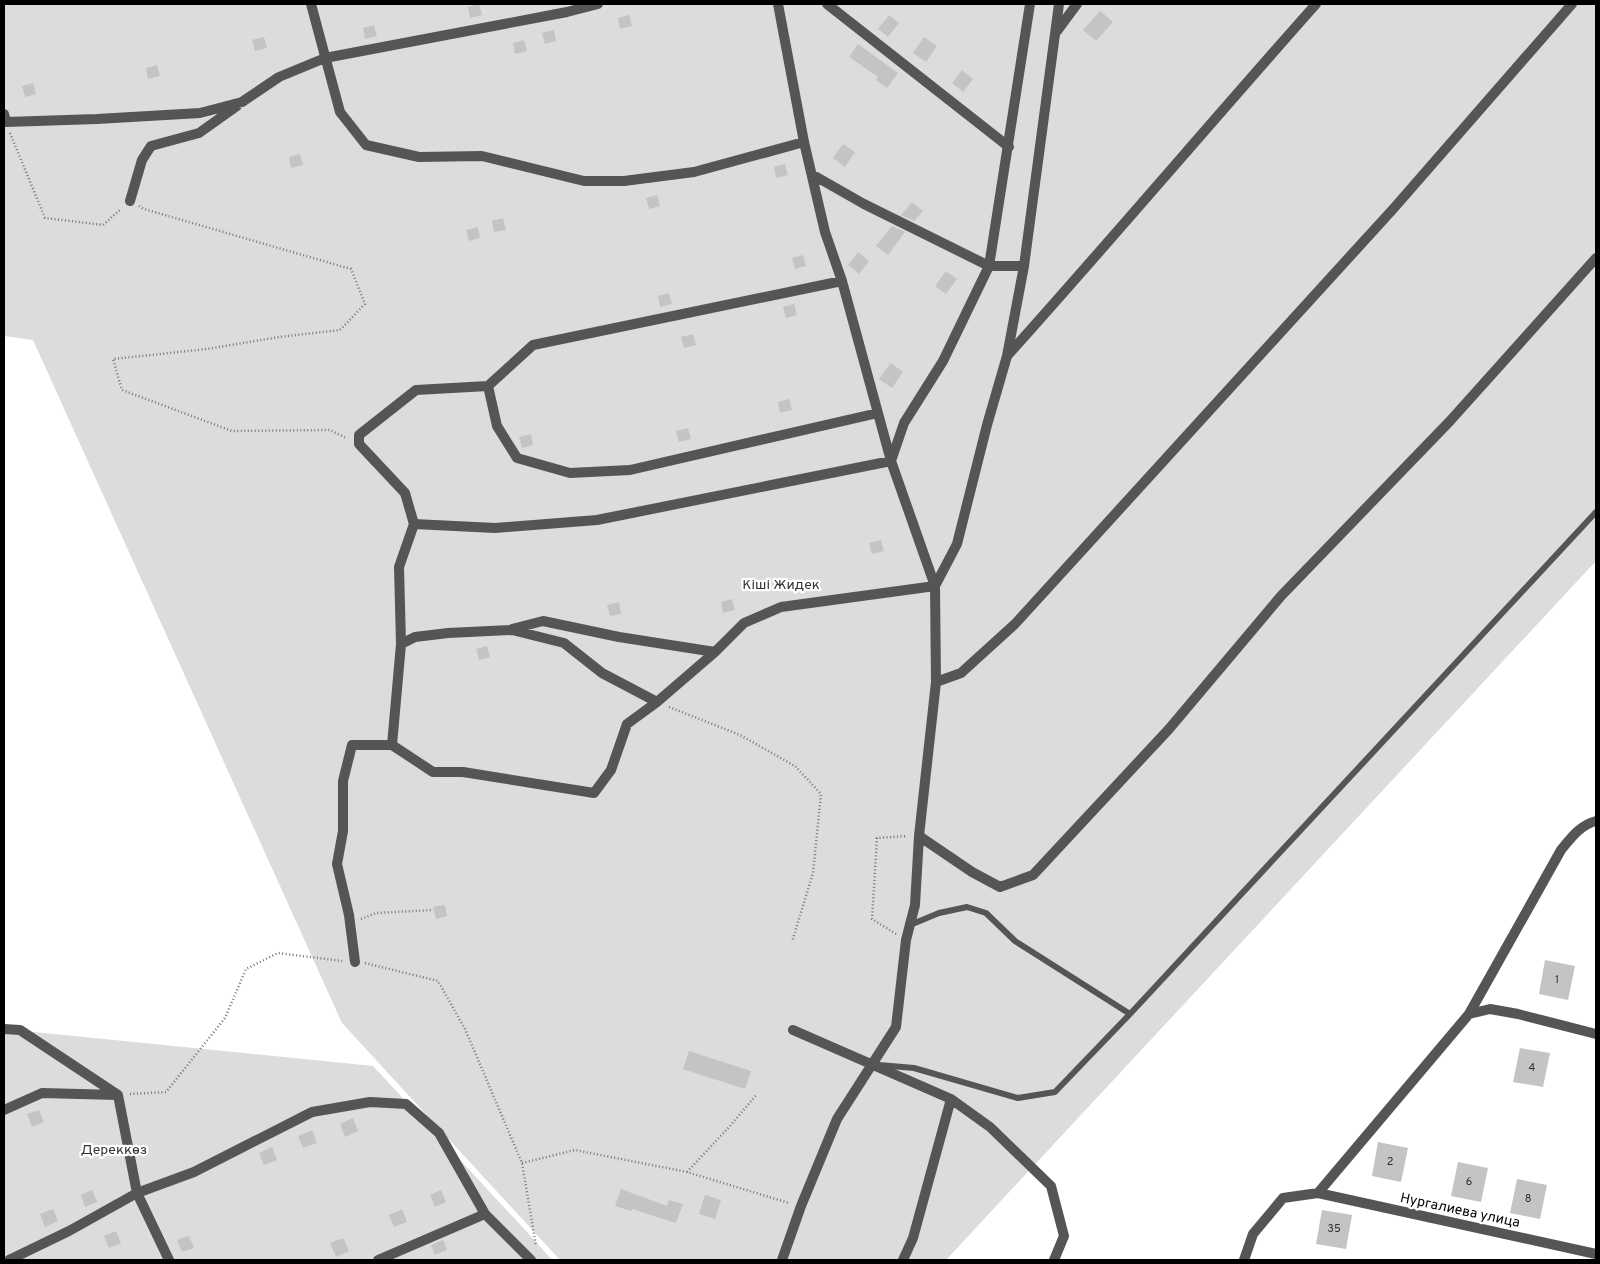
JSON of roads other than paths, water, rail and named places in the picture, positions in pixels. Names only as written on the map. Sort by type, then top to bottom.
[{"type":"street","points":[[311,4],[340,112],[366,145],[419,157],[482,156],[584,181],[624,182],[694,172],[804,142]]},
{"type":"street","points":[[130,201],[142,160],[151,146],[199,134],[279,77],[324,58],[567,12],[598,4]]},
{"type":"street","points":[[778,4],[804,142],[825,232],[842,281],[891,461],[935,586],[936,682],[919,836],[915,906],[906,940],[896,1027],[837,1119],[801,1206],[782,1260]]},
{"type":"street","points":[[827,4],[1009,147]]},
{"type":"street","points":[[891,461],[904,423],[943,361],[989,266],[1030,4]]},
{"type":"street","points":[[935,586],[957,544],[987,425],[1007,356],[1024,266],[1059,4]]},
{"type":"street","points":[[1055,33],[1076,4]]},
{"type":"street","points":[[1007,356],[1316,4]]},
{"type":"street","points":[[936,682],[961,673],[1015,624],[1387,215],[1572,4]]},
{"type":"street","points":[[4,119],[97,119],[200,113],[242,102]]},
{"type":"street","points":[[813,175],[864,204],[989,266],[1024,266]]},
{"type":"street","points":[[919,836],[972,872],[1000,887],[1033,875],[1168,729],[1281,596],[1450,421],[1596,258]]},
{"type":"street","points":[[392,745],[401,644],[399,568],[414,524],[405,493],[359,444],[359,435],[416,390],[488,386],[533,345],[842,281]]},
{"type":"street","points":[[488,386],[497,426],[517,458],[570,473],[630,470],[878,413]]},
{"type":"street","points":[[414,524],[494,528],[598,520],[891,461]]},
{"type":"street","points":[[354,962],[350,923],[337,864],[343,831],[343,782],[352,745],[392,745],[433,772],[463,772],[594,793],[612,770],[627,724],[657,702],[715,652],[744,623],[781,607],[935,586]]},
{"type":"street","points":[[401,644],[415,637],[448,633],[512,630],[543,620],[619,636],[715,652]]},
{"type":"street","points":[[512,630],[564,643],[602,673],[657,702]]},
{"type":"street","points":[[1318,1194],[1469,1014],[1561,850],[1574,833],[1589,823],[1596,821]]},
{"type":"street","points":[[1469,1014],[1490,1009],[1518,1014],[1596,1034]]},
{"type":"street","points":[[4,1029],[20,1030],[118,1095],[137,1193],[168,1260]]},
{"type":"street","points":[[793,1030],[951,1099],[990,1127],[1051,1186],[1064,1236],[1054,1260]]},
{"type":"street","points":[[4,1110],[42,1092],[118,1095]]},
{"type":"street","points":[[903,1260],[913,1238],[951,1099]]},
{"type":"street","points":[[9,1260],[69,1231],[137,1193],[194,1172],[312,1112],[370,1102],[406,1104],[439,1133],[485,1214],[531,1260]]},
{"type":"street","name":"Нургалиева улица","points":[[1244,1260],[1253,1234],[1283,1198],[1318,1194],[1596,1254]]},
{"type":"street","points":[[378,1260],[485,1214]]},
{"type":"lane","points":[[871,1064],[914,1068],[1018,1098],[1055,1092],[1130,1014],[1596,512]]},
{"type":"lane","points":[[910,925],[939,913],[967,907],[986,913],[1015,941],[1130,1014]]},
{"type":"park label","name":"Кіші Жидек","points":[[781,585]]},
{"type":"park label","name":"Дереккөз","points":[[114,1150]]}]
